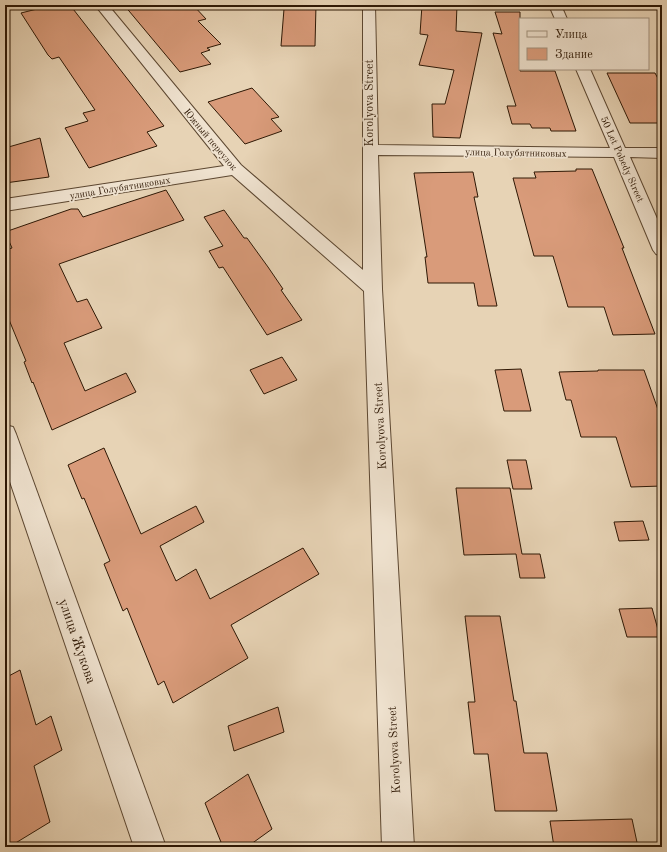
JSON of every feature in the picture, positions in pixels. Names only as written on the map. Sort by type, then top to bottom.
[{"type":"street","name":"Южный переулок","points":[[101,5],[235,170],[374,289]]},
{"type":"street","name":"Korolyova Street","points":[[368,5],[374,289],[398,847]]},
{"type":"street","points":[[555,5],[561,18]]},
{"type":"street","name":"50 Let Pobedy Street","points":[[583,70],[662,250]]},
{"type":"street","name":"улица Голубятниковых","points":[[370,150],[662,153]]},
{"type":"street","name":"улица Голубятниковых","points":[[5,205],[235,170]]},
{"type":"street","name":"улица Жукова","points":[[5,434],[150,847]]},
{"type":"building","points":[[53,5],[70,5],[164,126],[147,132],[157,146],[89,168],[65,128],[88,121],[83,113],[95,110],[59,57],[52,59],[48,55],[21,13]]},
{"type":"building","points":[[124,5],[193,5],[206,19],[198,21],[221,44],[207,48],[210,50],[201,53],[211,64],[180,72]]},
{"type":"building","points":[[299,5],[316,5],[315,46],[281,46],[284,9]]},
{"type":"building","points":[[422,5],[457,5],[456,31],[482,33],[460,138],[433,137],[432,104],[445,104],[454,70],[419,65],[428,35],[420,34]]},
{"type":"building","points":[[495,12],[520,12],[519,70],[555,71],[576,131],[551,131],[550,128],[532,128],[530,124],[512,124],[507,106],[516,106],[493,33],[502,34]]},
{"type":"building","points":[[607,73],[655,73],[662,86],[662,123],[630,123]]},
{"type":"building","points":[[252,88],[279,117],[271,119],[282,131],[245,144],[208,102]]},
{"type":"building","points":[[40,138],[49,177],[5,183],[5,148]]},
{"type":"building","points":[[576,169],[592,169],[624,248],[622,248],[655,334],[613,335],[604,307],[568,307],[553,256],[534,256],[513,178],[536,178],[534,172],[576,171]]},
{"type":"building","points":[[473,172],[478,197],[474,197],[497,306],[478,306],[474,283],[428,283],[425,257],[427,257],[414,173]]},
{"type":"building","points":[[166,190],[184,220],[59,264],[77,302],[87,299],[102,328],[64,343],[85,391],[126,373],[136,392],[52,430],[33,382],[32,383],[24,362],[26,361],[5,310],[5,250],[12,248],[5,232],[71,209],[78,209],[83,217]]},
{"type":"building","points":[[224,210],[244,238],[247,238],[268,267],[283,289],[281,290],[302,320],[267,335],[223,267],[219,268],[209,251],[223,246],[204,217]]},
{"type":"building","points":[[282,357],[297,380],[264,394],[250,370]]},
{"type":"building","points":[[521,369],[531,411],[504,411],[495,370]]},
{"type":"building","points":[[644,370],[662,421],[662,486],[631,487],[616,437],[581,437],[571,400],[566,400],[559,372]]},
{"type":"building","points":[[104,448],[141,534],[196,506],[204,522],[160,546],[176,581],[196,569],[210,599],[303,548],[319,574],[231,625],[248,658],[173,703],[164,681],[158,685],[127,608],[123,611],[104,564],[110,561],[84,498],[82,499],[68,465]]},
{"type":"building","points":[[507,460],[526,460],[532,489],[513,489]]},
{"type":"building","points":[[456,488],[510,488],[522,554],[540,554],[545,578],[520,578],[516,554],[464,555]]},
{"type":"building","points":[[643,521],[649,540],[619,541],[614,522]]},
{"type":"building","points":[[652,608],[660,637],[627,637],[619,609]]},
{"type":"building","points":[[465,616],[500,616],[524,753],[547,753],[557,811],[495,811],[488,754],[474,754],[468,702],[475,702]]},
{"type":"building","points":[[20,670],[36,725],[51,716],[62,750],[34,766],[50,822],[9,847],[5,847],[5,678]]},
{"type":"building","points":[[278,707],[284,732],[234,751],[228,726]]},
{"type":"building","points":[[248,774],[272,829],[247,847],[223,847],[205,803]]},
{"type":"building","points":[[632,819],[638,847],[554,847],[550,821]]}]
